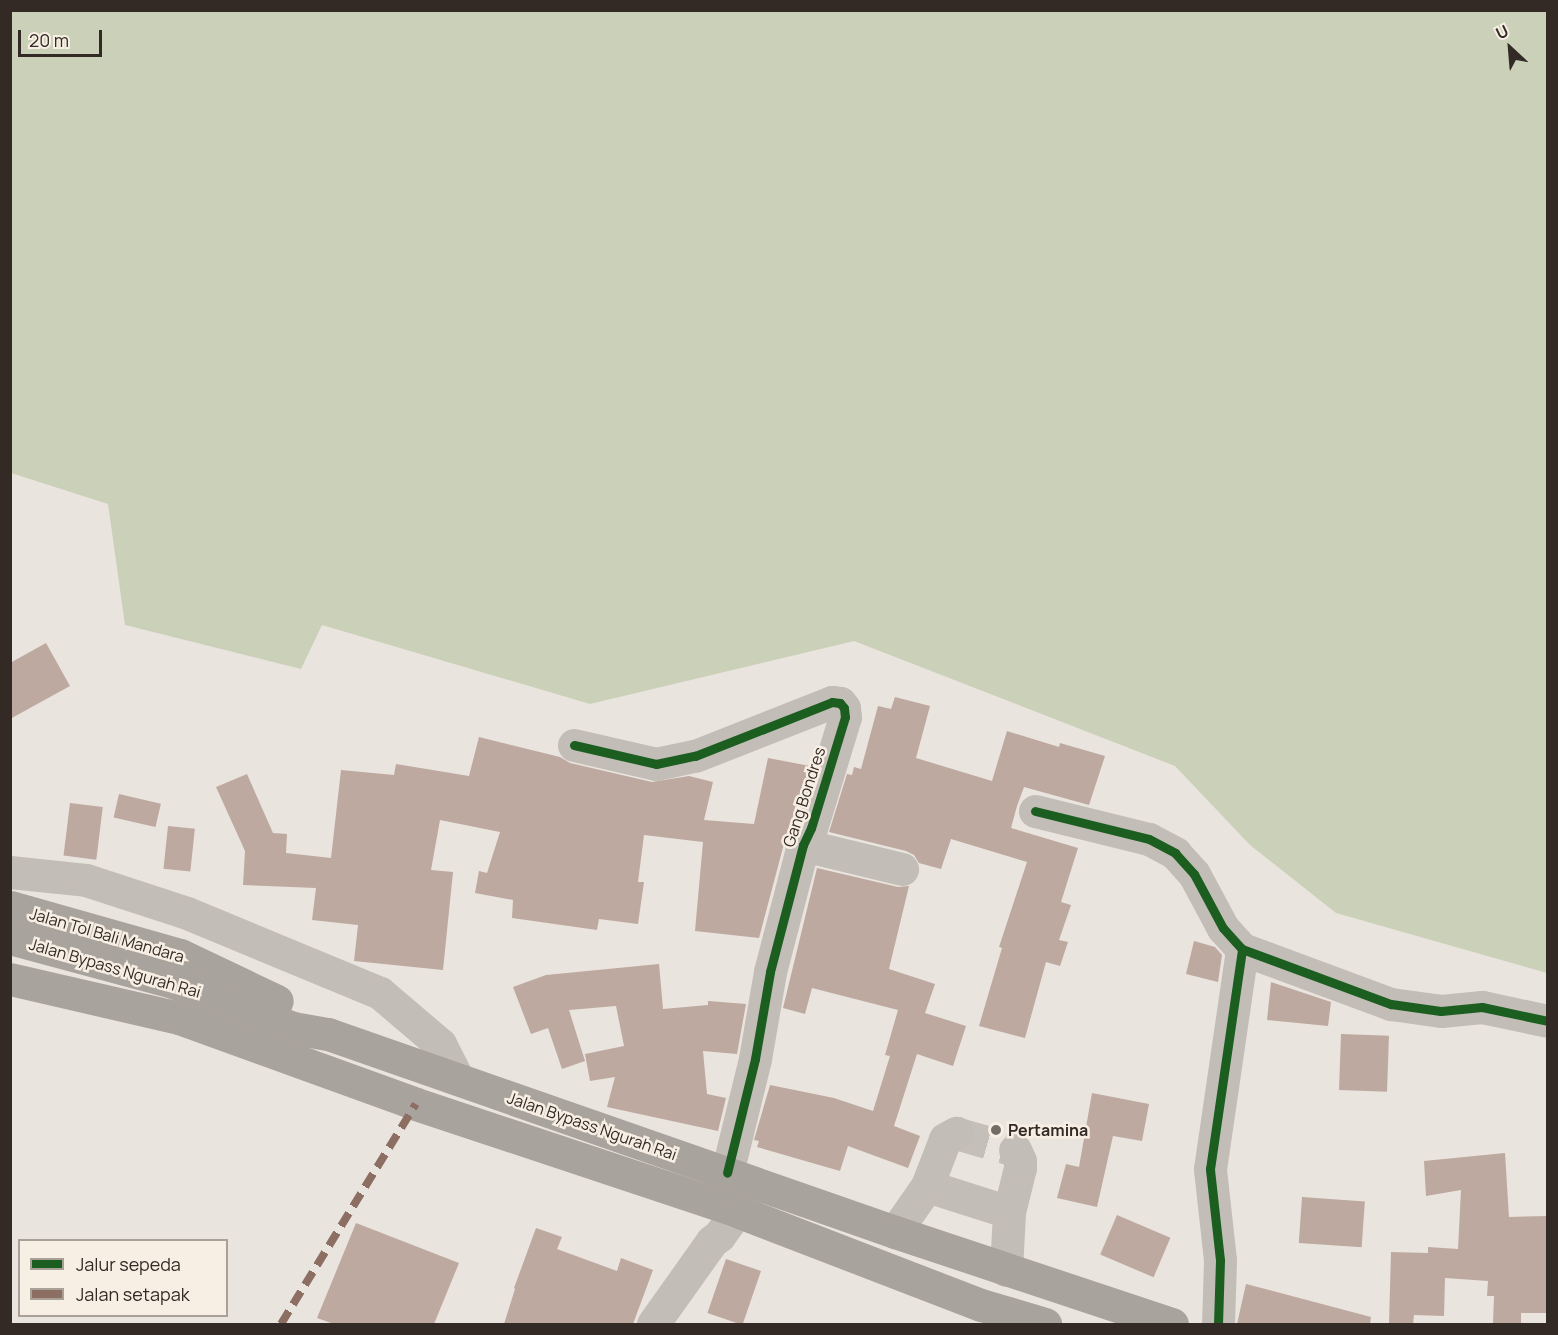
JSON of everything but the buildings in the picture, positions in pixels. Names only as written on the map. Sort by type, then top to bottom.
[{"type":"highway","name":"Jalan Tol Bali Mandara","points":[[10,907],[180,955],[224,989],[299,1011],[328,1034]]},
{"type":"highway","name":"Jalan Bypass Ngurah Rai","points":[[10,939],[173,982],[224,989]]},
{"type":"highway","name":"Jalan Bypass Ngurah Rai","points":[[10,979],[179,1018],[416,1104],[729,1209],[979,1315],[1045,1324]]},
{"type":"highway","name":"Jalan Bypass Ngurah Rai","points":[[328,1034],[895,1232],[1172,1324]]},
{"type":"street","name":"Gang Bondres","points":[[574,745],[656,764],[695,756],[832,702],[840,703],[845,717],[811,828],[803,845],[770,972],[755,1059],[727,1173]]},
{"type":"street","points":[[1035,811],[1149,839],[1175,853],[1194,874],[1223,928],[1242,949],[1391,1004],[1441,1011],[1482,1007],[1548,1021]]},
{"type":"street","points":[[803,845],[902,869]]},
{"type":"street","points":[[10,872],[86,879],[187,913],[380,993],[440,1044],[458,1079]]},
{"type":"street","points":[[224,989],[244,936]]},
{"type":"street","points":[[1218,1324],[1220,1260],[1210,1169],[1242,949]]},
{"type":"street","points":[[895,1232],[927,1186],[945,1139],[956,1133]]},
{"type":"street","points":[[1006,1270],[1009,1212],[1020,1168],[1019,1155],[1015,1150]]},
{"type":"street","points":[[927,1186],[1009,1212]]},
{"type":"street","points":[[652,1324],[712,1241],[719,1236],[729,1209]]},
{"type":"green space","points":[[11,10],[1547,11],[1547,973],[1336,913],[1250,845],[1175,766],[854,641],[590,704],[322,625],[301,669],[125,625],[108,504],[11,473]]},
{"type":"tunnel","points":[[956,1133],[1015,1150]]},
{"type":"marked path","points":[[281,1324],[416,1104]]},
{"type":"cycle path","points":[[574,745],[656,764],[695,756],[832,702],[840,703],[844,708],[845,717],[811,828],[803,845],[770,972],[755,1059],[727,1173]]},
{"type":"cycle path","points":[[1035,811],[1149,839],[1175,853],[1194,874],[1223,928],[1242,949],[1391,1004],[1441,1011],[1482,1007],[1548,1021]]},
{"type":"cycle path","points":[[1218,1324],[1220,1260],[1210,1169],[1242,949]]},
{"type":"place","name":"Pertamina","points":[[996,1130]]}]
